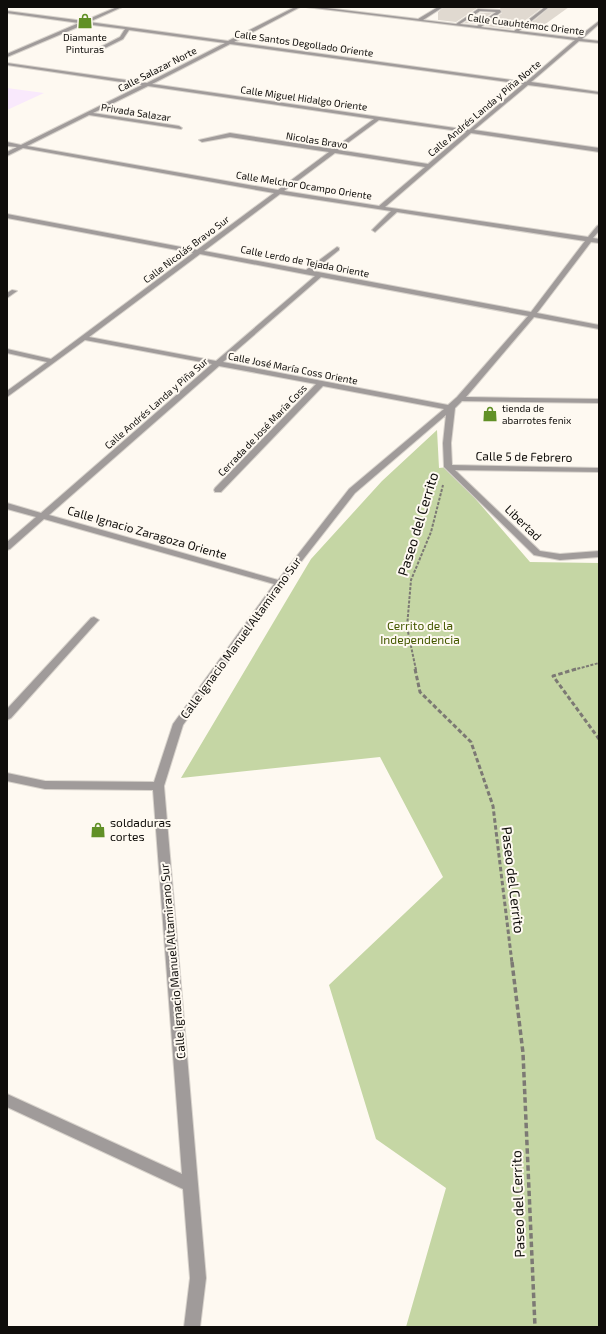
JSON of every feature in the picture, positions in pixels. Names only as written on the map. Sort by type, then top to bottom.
[{"type":"street","points":[[7,56],[120,7]]},
{"type":"street","name":"Calle Salazar Norte","points":[[7,154],[90,114],[298,7]]},
{"type":"street","name":"Calle Cuauhtémoc Oriente","points":[[308,7],[599,42]]},
{"type":"street","points":[[419,20],[441,7]]},
{"type":"street","points":[[515,32],[547,7]]},
{"type":"street","points":[[456,25],[479,10],[500,11],[478,27]]},
{"type":"street","name":"Calle Santos Degollado Oriente","points":[[7,12],[599,93]]},
{"type":"street","name":"Calle Andrés Landa y Piña Norte","points":[[380,208],[599,22]]},
{"type":"street","points":[[93,53],[122,38],[128,28]]},
{"type":"street","name":"Calle Miguel Hidalgo Oriente","points":[[7,64],[599,150]]},
{"type":"street","name":"Privada Salazar","points":[[90,114],[179,128]]},
{"type":"street","name":"Calle Nicolás Bravo Sur","points":[[7,395],[378,118]]},
{"type":"street","name":"Nicolas Bravo","points":[[202,140],[230,135],[429,166]]},
{"type":"street","name":"Calle Melchor Ocampo Oriente","points":[[7,144],[279,192],[599,241]]},
{"type":"street","points":[[375,230],[395,210]]},
{"type":"street","name":"Calle Lerdo de Tejada Oriente","points":[[7,216],[599,327]]},
{"type":"street","name":"Calle Ignacio Manuel Altamirano Sur","points":[[192,1327],[198,1278],[158,786],[178,724],[280,583],[352,491],[460,399],[532,315],[599,227]]},
{"type":"street","points":[[308,272],[337,249]]},
{"type":"street","name":"Calle Andrés Landa y Piña Sur","points":[[7,547],[319,274]]},
{"type":"street","points":[[7,296],[14,291]]},
{"type":"street","name":"Calle José María Coss Oriente","points":[[85,338],[451,408]]},
{"type":"street","points":[[7,351],[52,361]]},
{"type":"street","name":"Cerrada de José María Coss","points":[[218,490],[320,384]]},
{"type":"street","points":[[460,399],[599,401]]},
{"type":"street","points":[[448,467],[447,443],[451,408]]},
{"type":"street","name":"Calle 5 de Febrero","points":[[448,467],[599,470]]},
{"type":"street","name":"Libertad","points":[[448,467],[537,553],[549,557],[565,558],[599,554]]},
{"type":"street","name":"Calle Ignacio Zaragoza Oriente","points":[[7,506],[280,583]]},
{"type":"street","points":[[7,716],[94,620]]},
{"type":"street","points":[[7,777],[45,785],[158,786]]},
{"type":"street","points":[[7,1100],[191,1185]]},
{"type":"path","name":"Paseo del Cerrito","points":[[448,467],[431,532],[411,580],[407,627],[420,692],[471,742],[493,806],[523,1053],[535,1327]]},
{"type":"path","points":[[599,663],[553,676],[599,739]]},
{"type":"shaded area","points":[[7,88],[44,93],[7,110]]},
{"type":"green space","name":"Cerrito de la Independencia","points":[[437,430],[439,468],[448,467],[530,562],[599,563],[599,1327],[406,1327],[446,1188],[376,1139],[329,985],[443,877],[380,757],[181,778],[311,559],[382,481]]},
{"type":"building","points":[[444,7],[543,7],[515,28],[510,29],[485,26],[502,13],[500,8],[477,8],[456,22],[438,20],[438,12]]},
{"type":"building","points":[[550,7],[569,7],[537,30],[524,29]]},
{"type":"building","points":[[480,13],[492,13],[477,24],[464,23]]},
{"type":"place","name":"Diamante Pinturas","points":[[85,21]]},
{"type":"place","name":"tienda de abarrotes fenix","points":[[490,414]]},
{"type":"place","name":"soldaduras cortes","points":[[98,830]]}]
